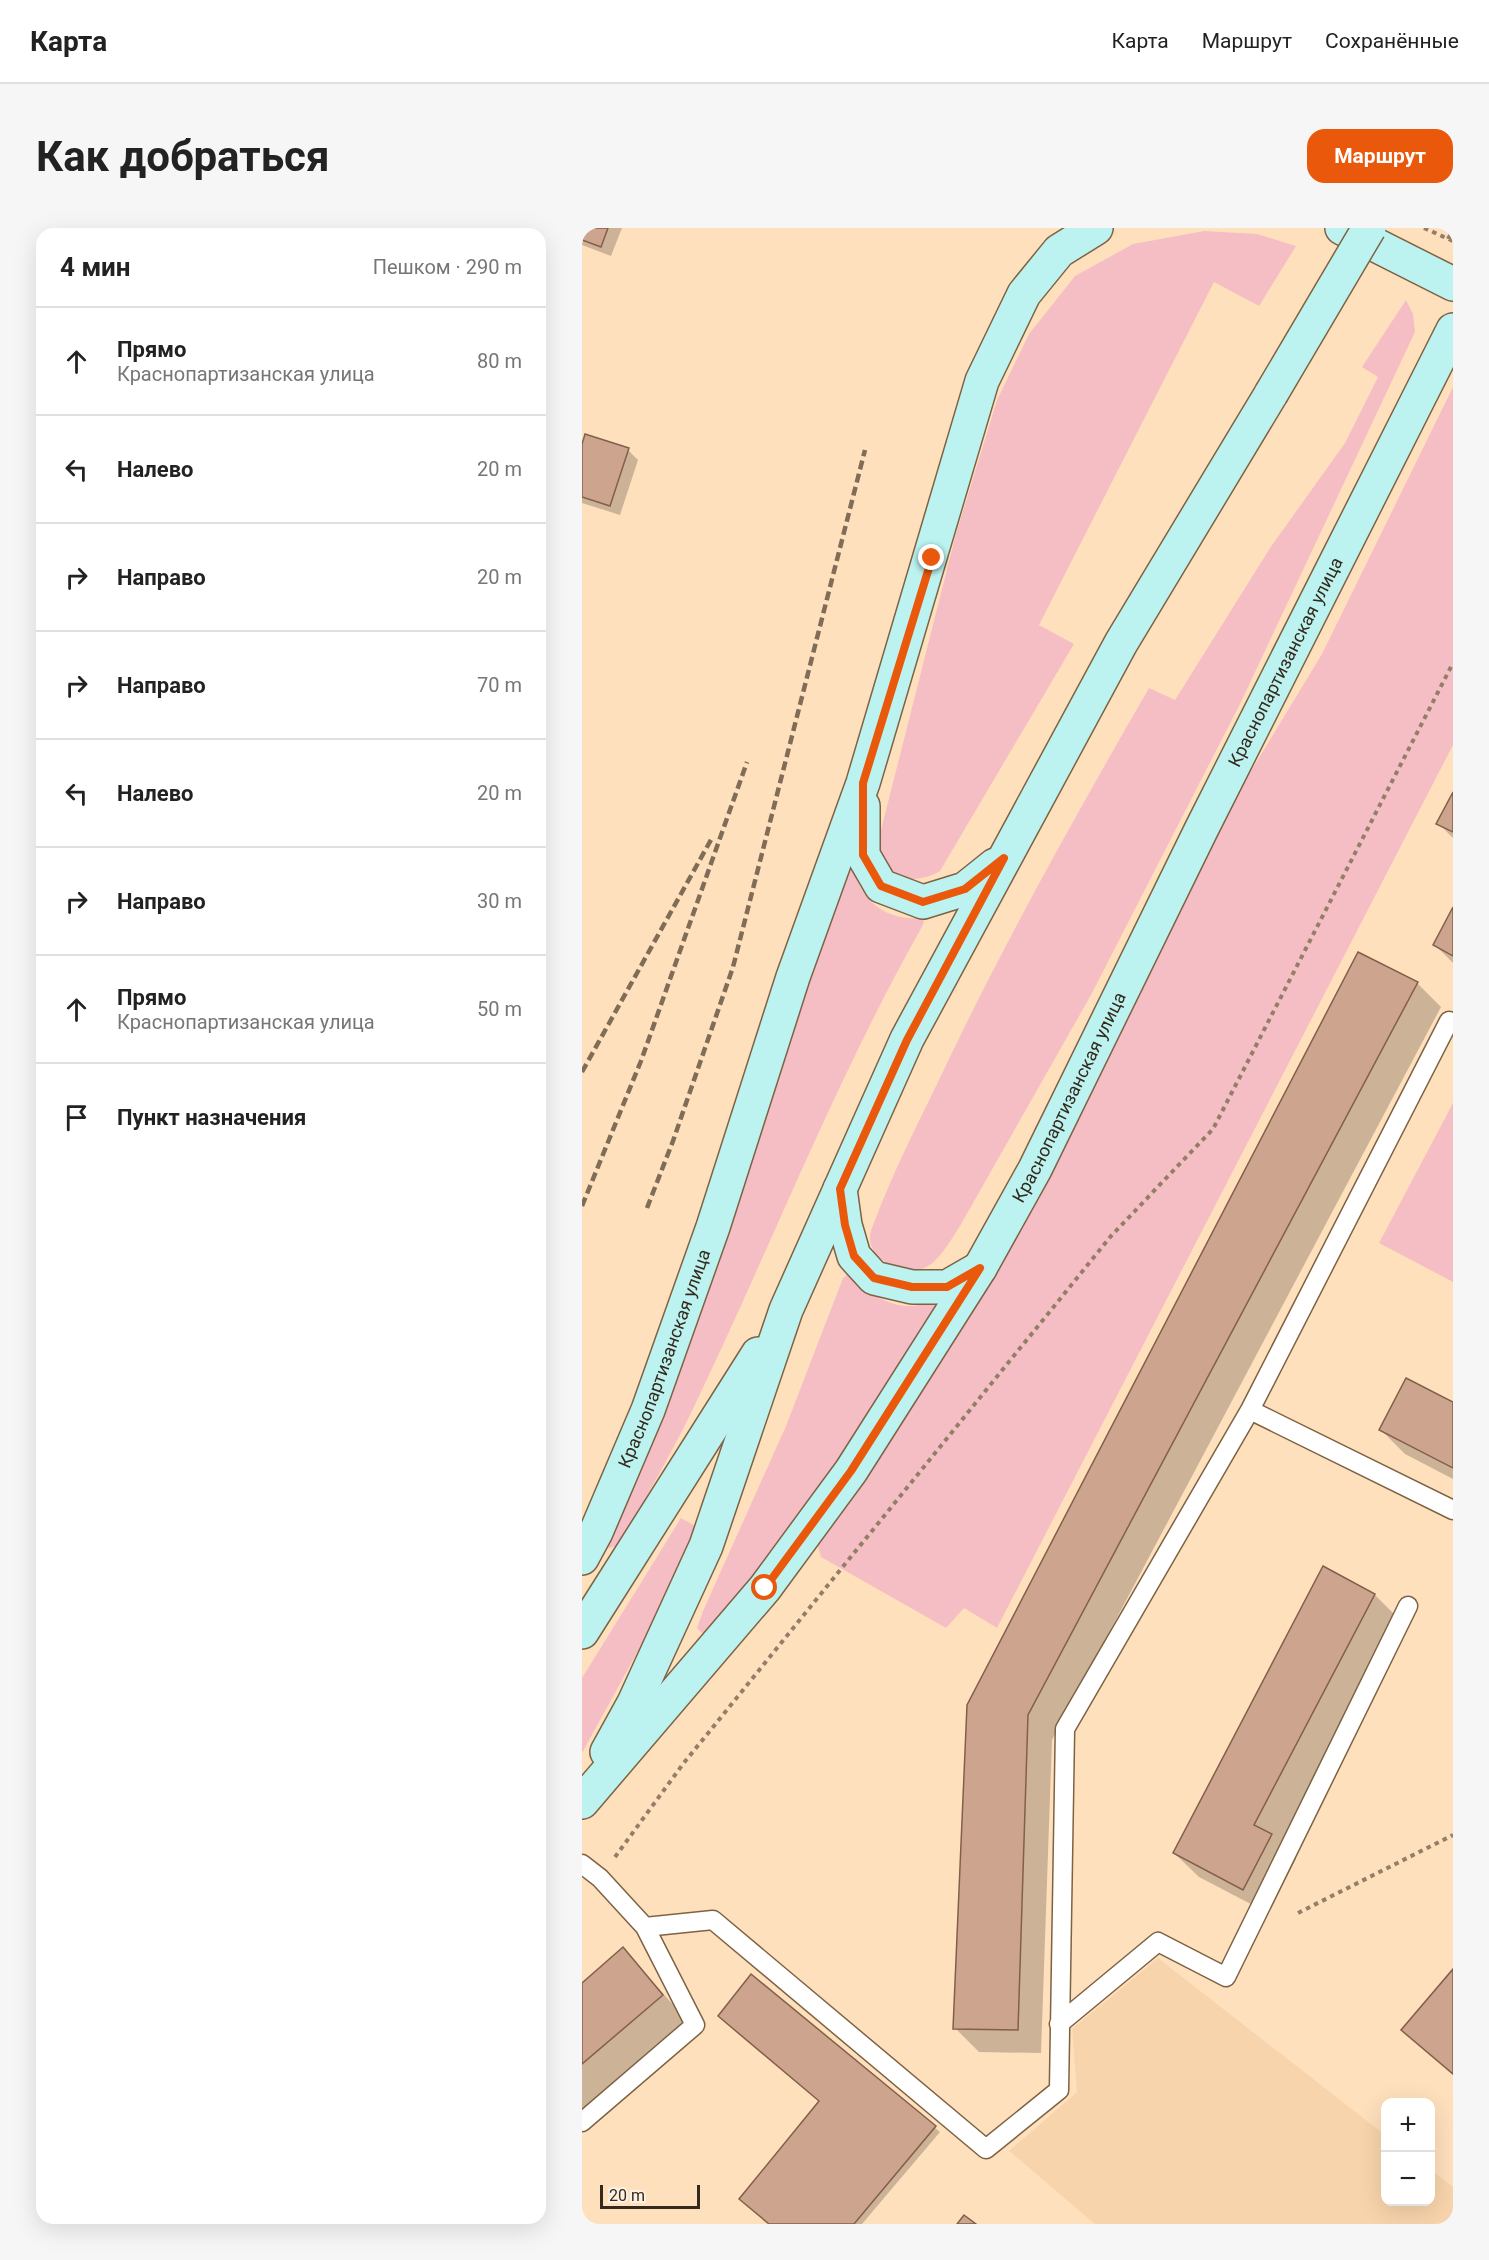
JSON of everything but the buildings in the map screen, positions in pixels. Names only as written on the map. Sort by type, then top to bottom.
[{"type":"main road","name":"Краснопартизанская улица","points":[[582,1558],[596,1532],[648,1410],[713,1227],[792,977],[863,783],[982,381],[1024,294],[1059,251],[1096,228]]},
{"type":"main road","points":[[1342,228],[1453,284]]},
{"type":"main road","points":[[582,1800],[633,1703],[706,1546],[786,1310],[907,1040],[1121,643],[1369,228]]},
{"type":"main road","name":"Краснопартизанская улица","points":[[582,1800],[765,1588],[851,1471],[980,1268],[1035,1169],[1207,819],[1453,330]]},
{"type":"main road","points":[[863,783],[863,855],[881,886],[923,902],[965,889],[1004,858]]},
{"type":"main road","points":[[840,1189],[845,1225],[854,1256],[874,1278],[912,1287],[947,1287],[980,1268]]},
{"type":"main road","points":[[582,1632],[786,1310]]},
{"type":"lane","points":[[645,1927],[712,1920],[986,2149],[1059,2090],[1065,1729],[1250,1410],[1449,1021],[1453,1024]]},
{"type":"lane","points":[[1250,1410],[1453,1510]]},
{"type":"lane","points":[[1059,2024],[1158,1942],[1226,1977],[1408,1606]]},
{"type":"lane","points":[[582,1864],[600,1878],[645,1927],[695,2025],[582,2122]]},
{"type":"path","points":[[1424,228],[1450,240],[1453,230]]},
{"type":"path","points":[[600,1878],[683,1764],[1103,1245],[1213,1130],[1453,663]]},
{"type":"path","points":[[1298,1913],[1453,1835]]},
{"type":"shaded area","points":[[1204,231],[1257,234],[1296,246],[1259,306],[1214,282],[1039,625],[1074,644],[940,871],[928,877],[916,879],[896,875],[883,859],[880,834],[956,534],[997,400],[1029,334],[1075,276],[1133,244]]},
{"type":"shaded area","points":[[1406,300],[1413,314],[1415,332],[1241,702],[1091,995],[944,1251],[927,1267],[921,1269],[902,1269],[892,1266],[877,1255],[872,1247],[870,1238],[872,1228],[911,1137],[1012,933],[1149,688],[1175,700],[1270,548],[1345,443],[1378,377],[1362,367]]},
{"type":"shaded area","points":[[1453,387],[1453,745],[997,1628],[964,1608],[946,1628],[821,1557],[818,1546],[823,1533],[1217,827],[1322,654]]},
{"type":"shaded area","points":[[848,869],[854,873],[861,888],[877,907],[892,915],[924,920],[923,925],[860,1045],[682,1431],[621,1543],[611,1548],[606,1547],[772,1073]]},
{"type":"shaded area","points":[[1453,1103],[1453,1282],[1379,1243]]},
{"type":"shaded area","points":[[849,1273],[869,1291],[893,1304],[910,1306],[938,1304],[897,1379],[790,1529],[712,1630],[703,1634],[697,1628],[703,1611],[786,1426],[843,1278]]},
{"type":"shaded area","points":[[681,1518],[697,1527],[644,1640],[582,1753],[582,1678]]},
{"type":"shaded area","points":[[1158,1958],[1381,2132],[1381,2206],[1435,2206],[1435,2173],[1453,2187],[1453,2224],[1095,2224],[1009,2151],[1077,2092],[1072,2029]]},
{"type":"railway","points":[[647,1208],[673,1141],[733,967],[865,450]]},
{"type":"railway","points":[[582,1206],[641,1061],[747,762]]},
{"type":"railway","points":[[582,1072],[712,838]]},
{"type":"route","points":[[765,1588],[851,1471],[980,1268],[947,1287],[912,1287],[874,1278],[854,1256],[845,1225],[840,1189],[907,1040],[1004,858],[965,889],[923,902],[881,886],[863,855],[863,783],[932,558]]}]
